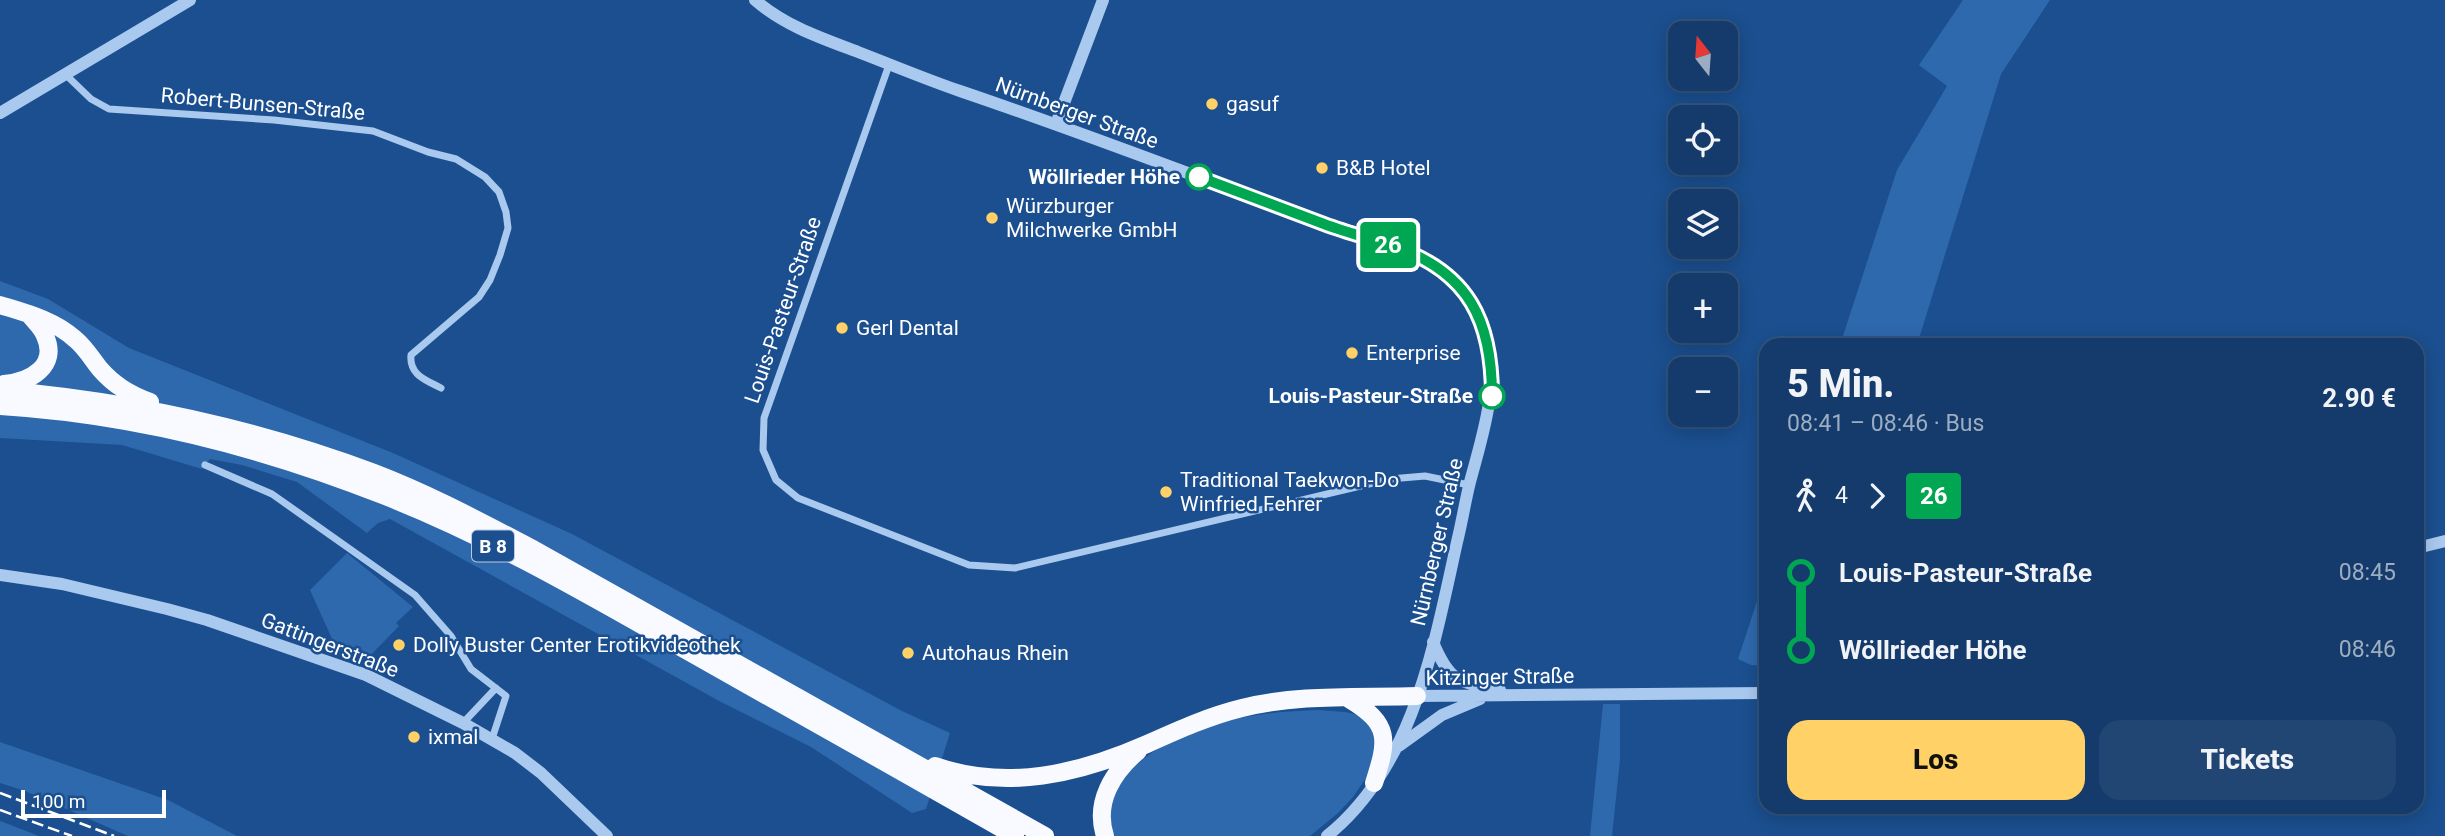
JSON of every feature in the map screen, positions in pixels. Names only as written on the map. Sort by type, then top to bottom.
[{"type":"highway","points":[[0,304],[49,321],[71,335],[102,371],[124,390],[188,418]]},
{"type":"highway","points":[[0,384],[18,383],[31,378],[39,373],[47,361],[47,338],[29,314]]},
{"type":"highway","name":"B 8","points":[[0,390],[84,399],[188,418],[301,448],[375,474],[454,508],[591,580],[1045,836]]},
{"type":"highway","name":"B 8","points":[[0,406],[94,417],[189,435],[272,456],[388,497],[534,565],[1015,836]]},
{"type":"highway","points":[[895,752],[948,770],[992,779],[1022,779],[1061,774],[1242,708],[1279,701],[1417,696]]},
{"type":"highway","points":[[1349,699],[1370,713],[1378,721],[1384,734],[1385,747],[1374,783]]},
{"type":"highway","points":[[1105,836],[1101,820],[1102,805],[1108,790],[1124,763],[1144,745]]},
{"type":"street","points":[[0,113],[190,0]]},
{"type":"street","name":"Nürnberger Straße","points":[[755,0],[768,12],[797,28],[889,65],[1324,224],[1397,248],[1424,259],[1460,287],[1480,318],[1488,340],[1492,396],[1433,642],[1417,696]]},
{"type":"street","points":[[1056,124],[1103,0]]},
{"type":"street","name":"Louis-Pasteur-Straße","points":[[889,65],[764,418],[763,450],[776,480],[798,498],[969,565],[1014,568],[1390,479],[1425,476],[1469,485]]},
{"type":"street","name":"Robert-Bunsen-Straße","points":[[65,74],[91,99],[109,109],[274,120],[373,131],[428,152],[456,159],[485,177],[499,192],[506,212],[508,228],[500,256],[479,297],[411,355],[411,363],[417,375],[441,388]]},
{"type":"street","points":[[205,465],[272,494],[415,595],[451,636],[471,669],[506,696],[492,739]]},
{"type":"street","points":[[2424,546],[2445,541]]},
{"type":"street","name":"Gattingerstraße","points":[[0,575],[62,584],[207,620],[366,675],[492,739],[541,773],[607,836]]},
{"type":"street","points":[[1433,642],[1447,671],[1458,680],[1528,695]]},
{"type":"street","points":[[463,723],[496,688]]},
{"type":"street","name":"Kitzinger Straße","points":[[1327,836],[1357,808],[1374,783],[1410,720],[1417,696],[1759,693]]},
{"type":"street","points":[[1396,748],[1442,715],[1490,695]]},
{"type":"shaded area","points":[[1963,0],[2050,0],[2001,74],[1919,338],[1842,338],[1897,170],[1947,86],[1919,65]]},
{"type":"shaded area","points":[[0,281],[48,299],[129,348],[393,453],[572,534],[902,711],[950,733],[926,809],[912,813],[811,747],[721,702],[390,519],[378,523],[367,533],[297,482],[242,465],[210,459],[202,469],[122,445],[0,438]]},
{"type":"shaded area","points":[[347,553],[413,607],[396,623],[399,626],[362,664],[325,650],[333,641],[310,590]]},
{"type":"shaded area","points":[[1759,595],[1759,666],[1738,659]]},
{"type":"shaded area","points":[[1603,704],[1620,704],[1620,760],[1612,836],[1590,836]]},
{"type":"shaded area","points":[[1318,710],[1364,716],[1381,742],[1366,778],[1353,797],[1310,836],[1108,836],[1110,798],[1114,786],[1148,756],[1169,742],[1192,732],[1242,718]]},
{"type":"shaded area","points":[[0,742],[168,800],[237,836],[128,836],[25,791],[0,783]]},
{"type":"shaded area","points":[[0,821],[3,822],[39,836],[0,836]]},
{"type":"railway","points":[[0,793],[114,836]]},
{"type":"railway","points":[[0,810],[72,836]]},
{"type":"bus line","name":"26","points":[[1199,177],[1397,248],[1424,259],[1442,271],[1460,287],[1480,318],[1488,340],[1492,396]]},
{"type":"place","name":"gasuf","points":[[1212,104]]},
{"type":"place","name":"B&B Hotel","points":[[1322,168]]},
{"type":"place","name":"Wöllrieder Höhe","points":[[1199,177]]},
{"type":"place","name":"Würzburger Milchwerke GmbH","points":[[992,218]]},
{"type":"place","name":"Gerl Dental","points":[[842,328]]},
{"type":"place","name":"Enterprise","points":[[1352,353]]},
{"type":"place","name":"Louis-Pasteur-Straße","points":[[1492,396]]},
{"type":"place","name":"Traditional Taekwon-Do Winfried Fehrer","points":[[1166,492]]},
{"type":"place","name":"Dolly Buster Center Erotikvideothek","points":[[399,645]]},
{"type":"place","name":"Autohaus Rhein","points":[[908,653]]},
{"type":"place","name":"ixmal","points":[[414,737]]}]
